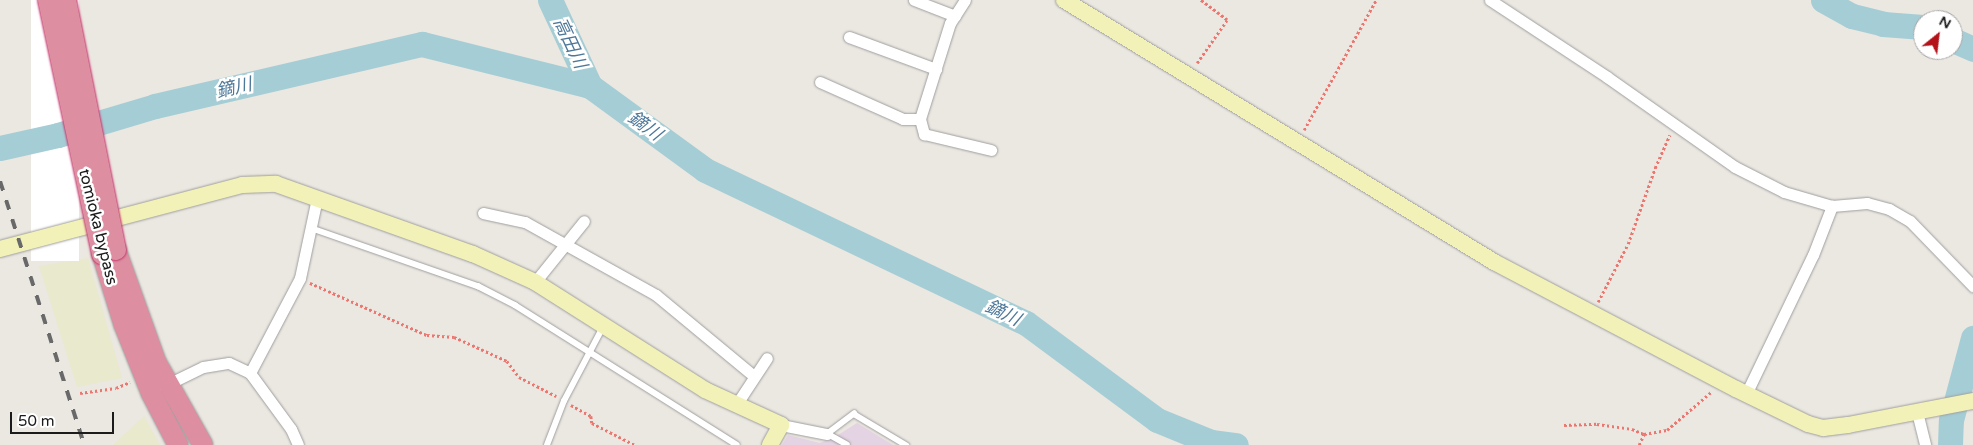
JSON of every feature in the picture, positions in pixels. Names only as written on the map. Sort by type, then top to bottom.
[{"type":"highway","name":"tomioka bypass","points":[[48,0],[109,252]]},
{"type":"highway","name":"tomioka bypass","points":[[66,0],[109,252],[124,325],[154,384],[178,445]]},
{"type":"highway","points":[[154,384],[203,445]]},
{"type":"street","points":[[914,0],[955,16]]},
{"type":"street","points":[[966,0],[950,23],[920,119],[924,134],[991,150]]},
{"type":"street","points":[[1064,0],[1494,262],[1721,382],[1808,424],[1823,428],[1848,425],[1973,401]]},
{"type":"street","points":[[1490,0],[1735,167],[1784,192],[1832,206],[1867,203],[1889,209],[1910,221],[1973,286]]},
{"type":"street","points":[[850,37],[936,69]]},
{"type":"street","points":[[820,82],[903,118],[920,119]]},
{"type":"street","points":[[0,249],[242,186],[276,184],[473,254],[535,282],[705,390],[781,424],[827,434]]},
{"type":"street","points":[[250,373],[300,278],[317,198]]},
{"type":"street","points":[[1746,394],[1813,255],[1832,206]]},
{"type":"street","points":[[483,213],[524,222],[656,295],[754,376]]},
{"type":"street","points":[[535,282],[584,221]]},
{"type":"street","points":[[736,405],[767,358]]},
{"type":"street","points":[[154,384],[203,367],[229,362],[250,373],[291,429],[298,445]]},
{"type":"street","points":[[1917,412],[1925,445]]},
{"type":"street","points":[[770,445],[781,424]]},
{"type":"lane","points":[[311,228],[478,286],[515,305],[737,445]]},
{"type":"lane","points":[[547,445],[564,401],[604,326]]},
{"type":"lane","points":[[847,445],[827,434],[854,414],[906,445]]},
{"type":"path","points":[[1188,76],[1227,20],[1200,0]]},
{"type":"path","points":[[1297,142],[1376,0]]},
{"type":"path","points":[[1592,314],[1628,244],[1654,168],[1674,124]]},
{"type":"path","points":[[300,278],[427,335],[454,337],[498,357],[507,362],[519,377],[591,416],[592,422],[635,445]]},
{"type":"path","points":[[1564,425],[1597,424],[1632,429],[1644,434],[1667,430],[1721,382]]},
{"type":"path","points":[[80,393],[154,384]]},
{"type":"path","points":[[1638,445],[1644,434]]},
{"type":"shaded area","points":[[857,423],[893,445],[782,445],[788,435],[820,443],[838,435]]},
{"type":"green space","points":[[88,258],[122,378],[77,387],[39,266]]},
{"type":"green space","points":[[144,416],[160,445],[113,445]]},
{"type":"pier","points":[[31,0],[79,0],[79,261],[31,261]]},
{"type":"waterway","name":"高田川","points":[[550,0],[590,86]]},
{"type":"waterway","points":[[1823,0],[1852,16],[1883,24],[1913,26]]},
{"type":"waterway","name":"鏑川","points":[[0,148],[58,135],[155,106],[422,44],[590,86],[705,170],[1026,323],[1157,420],[1211,442],[1236,445]]},
{"type":"waterway","points":[[1963,44],[1973,49]]},
{"type":"waterway","points":[[1950,445],[1951,420],[1973,338]]},
{"type":"railway","points":[[0,181],[84,445]]}]
